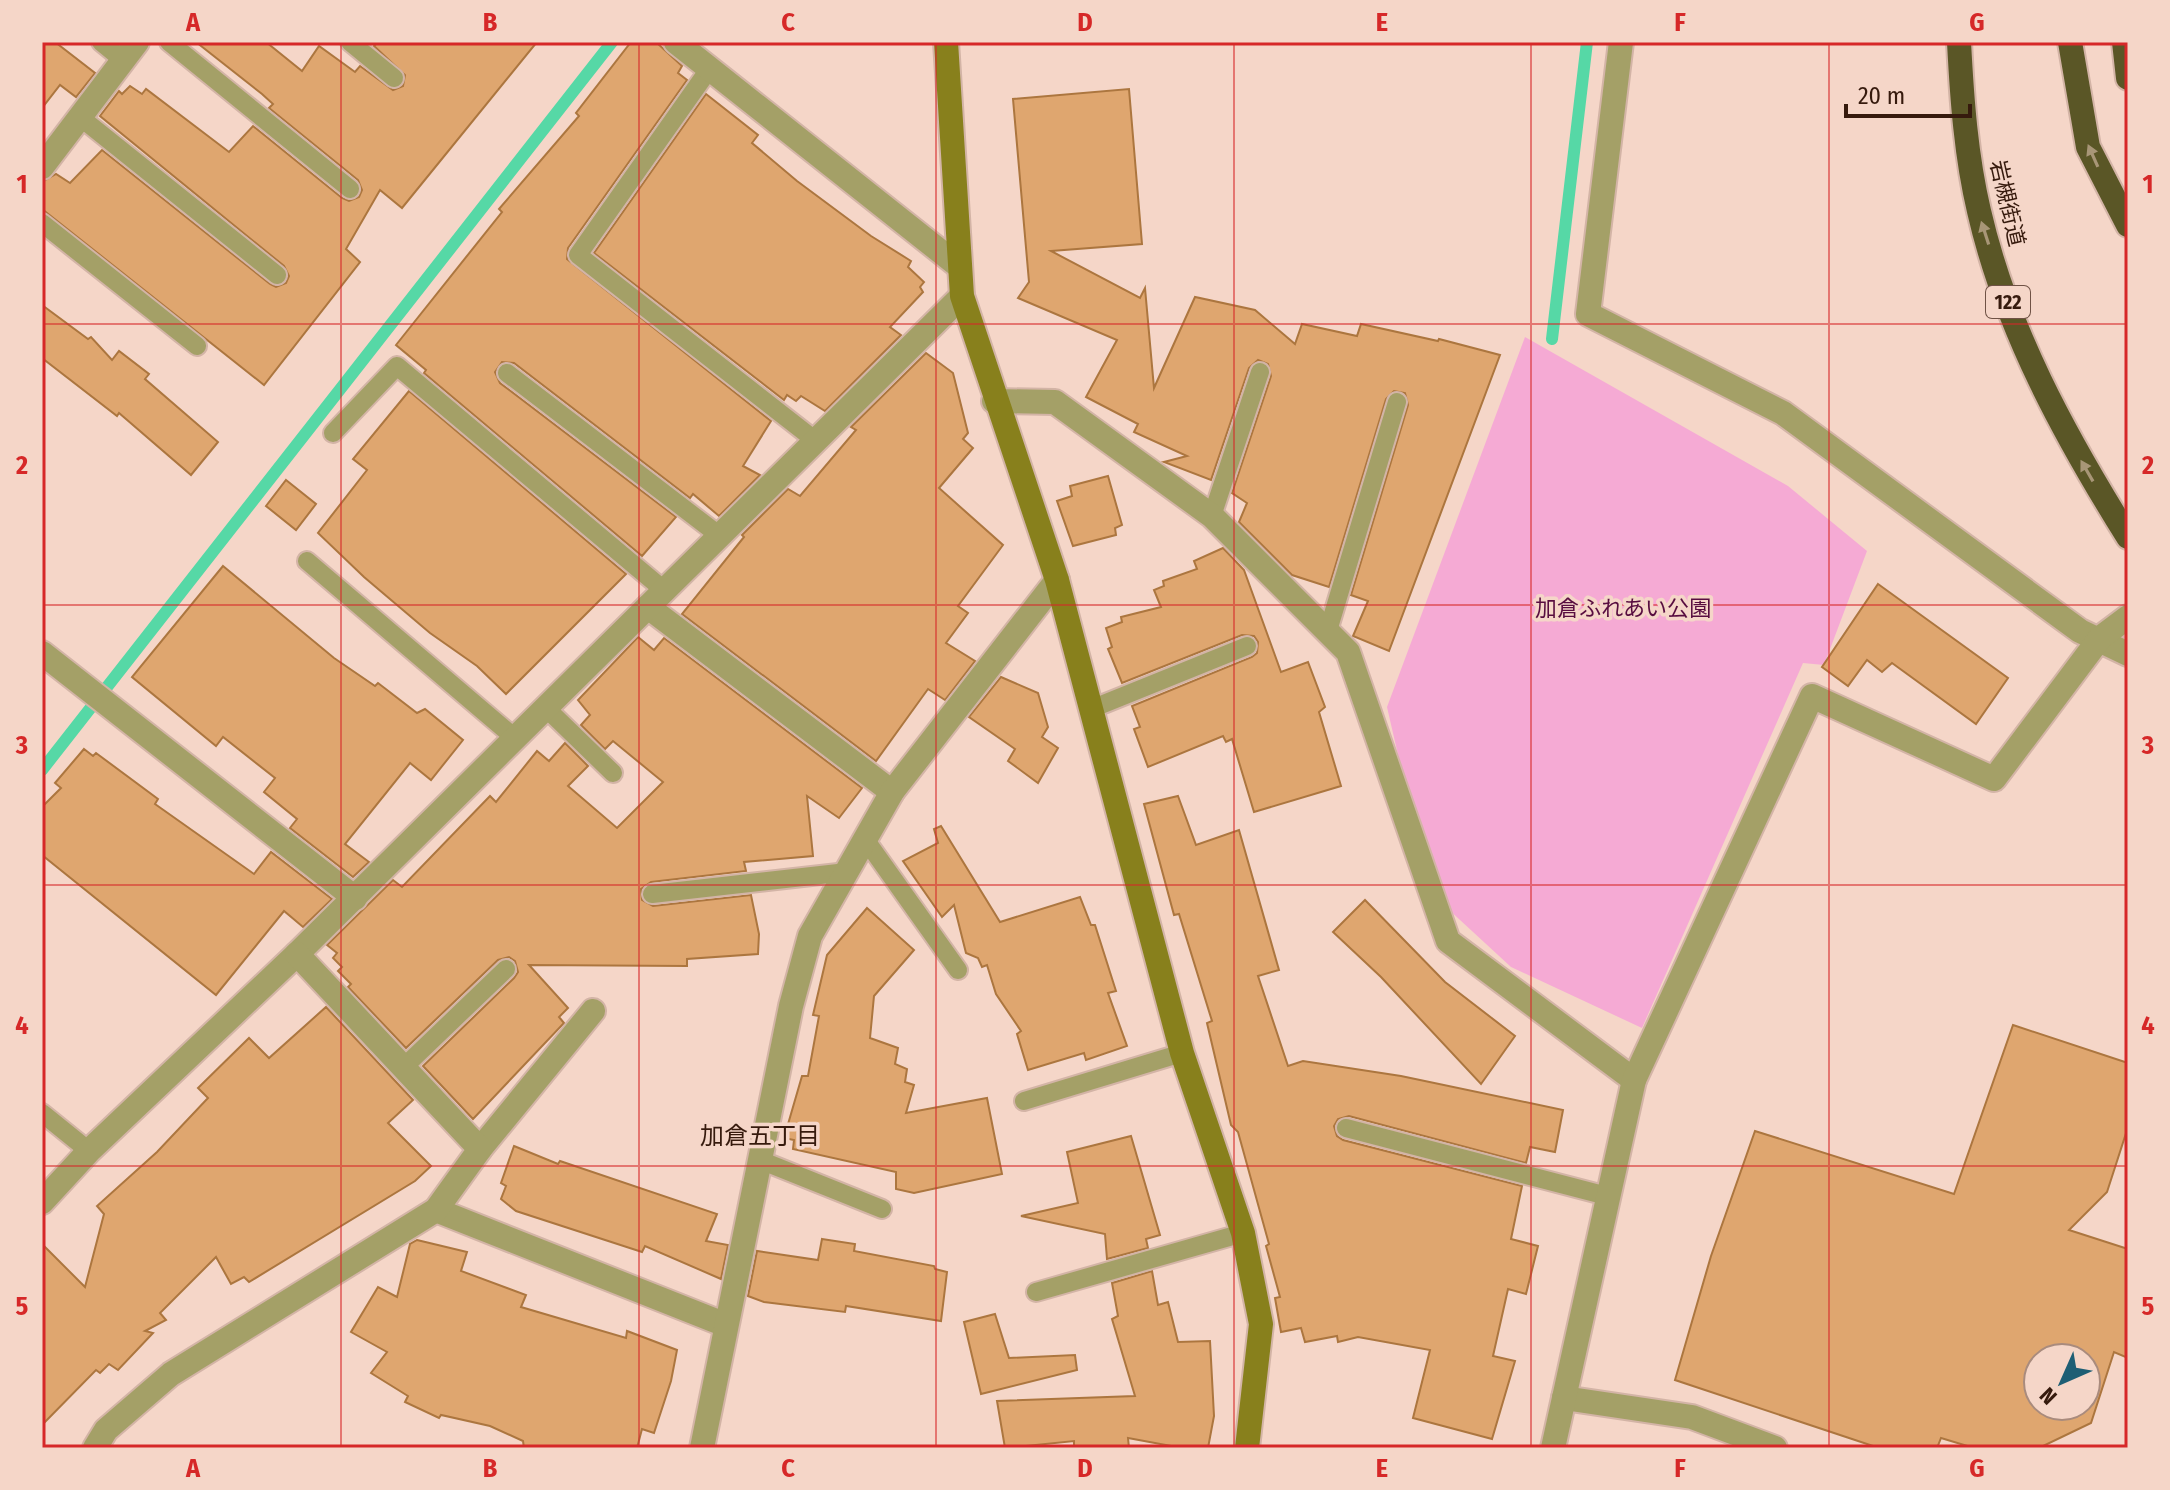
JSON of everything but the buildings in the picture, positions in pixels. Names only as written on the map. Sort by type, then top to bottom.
[{"type":"highway","name":"岩槻街道","points":[[1959,42],[1963,117],[1979,212],[2006,296],[2044,392],[2128,537]]},
{"type":"highway","points":[[2070,42],[2088,147],[2128,225]]},
{"type":"highway","points":[[2124,42],[2128,78]]},
{"type":"street","points":[[676,42],[960,267]]},
{"type":"street","points":[[946,42],[962,296],[994,401],[1057,580],[1182,1053],[1243,1233],[1261,1324],[1247,1448]]},
{"type":"street","points":[[1621,42],[1588,314],[1783,413],[2080,631],[2128,654]]},
{"type":"street","points":[[46,154],[80,117],[130,51]]},
{"type":"street","points":[[42,1202],[89,1151],[355,898],[962,296]]},
{"type":"street","points":[[994,401],[1055,402],[1212,516],[1348,652],[1448,941],[1634,1080]]},
{"type":"street","points":[[702,1448],[791,1006],[810,936],[892,792],[1057,580]]},
{"type":"street","points":[[656,599],[892,792]]},
{"type":"street","points":[[1553,1448],[1634,1080],[1812,696],[1994,779],[2100,638],[2128,617]]},
{"type":"street","points":[[46,657],[355,898]]},
{"type":"street","points":[[297,954],[480,1149]]},
{"type":"street","points":[[95,1448],[106,1430],[171,1374],[436,1210],[480,1149],[593,1011]]},
{"type":"street","points":[[436,1210],[726,1325]]},
{"type":"street","points":[[1564,1398],[1692,1417],[1775,1448]]},
{"type":"lane","points":[[101,42],[130,51]]},
{"type":"lane","points":[[169,42],[350,189]]},
{"type":"lane","points":[[350,42],[394,78]]},
{"type":"lane","points":[[710,68],[578,255],[816,441]]},
{"type":"lane","points":[[80,117],[277,275]]},
{"type":"lane","points":[[42,223],[197,346]]},
{"type":"lane","points":[[333,433],[397,366],[656,599]]},
{"type":"lane","points":[[1212,516],[1260,372]]},
{"type":"lane","points":[[507,373],[720,536]]},
{"type":"lane","points":[[1327,634],[1397,402]]},
{"type":"lane","points":[[307,561],[516,739]]},
{"type":"lane","points":[[1091,709],[1247,646]]},
{"type":"lane","points":[[546,708],[613,773]]},
{"type":"lane","points":[[865,839],[958,970]]},
{"type":"lane","points":[[652,894],[847,872]]},
{"type":"lane","points":[[405,1066],[506,969]]},
{"type":"lane","points":[[1024,1101],[1182,1053]]},
{"type":"lane","points":[[42,1113],[89,1151]]},
{"type":"lane","points":[[1346,1128],[1607,1196]]},
{"type":"lane","points":[[760,1160],[882,1209]]},
{"type":"lane","points":[[1036,1292],[1243,1233]]},
{"type":"green space","name":"加倉ふれあい公園","points":[[1525,337],[1788,486],[1867,551],[1824,665],[1803,663],[1642,1028],[1511,967],[1447,908],[1410,807],[1387,707]]},
{"type":"waterway","points":[[42,770],[612,42]]},
{"type":"waterway","points":[[1552,339],[1587,42]]},
{"type":"district","name":"加倉五丁目","points":[[760,1136]]}]
